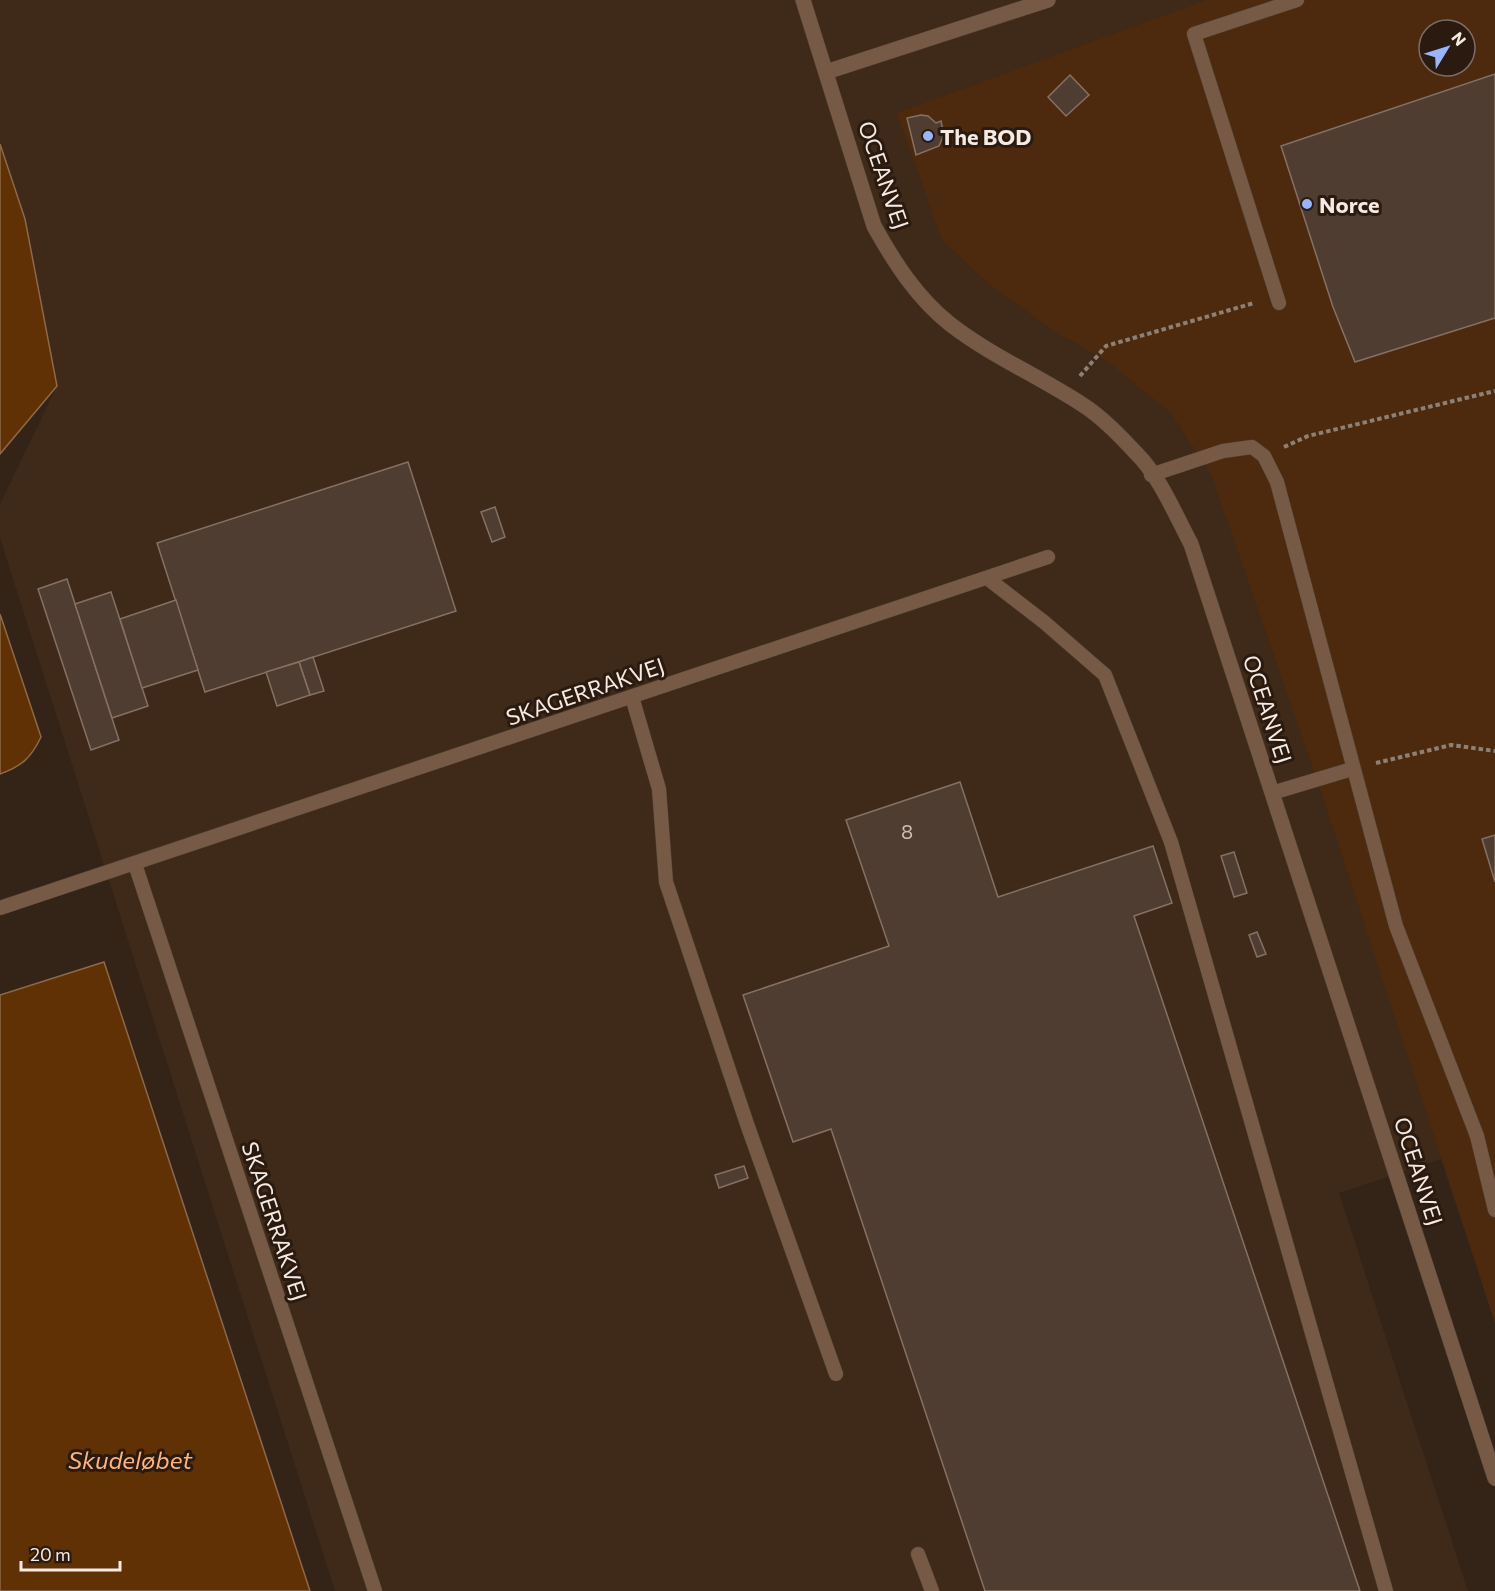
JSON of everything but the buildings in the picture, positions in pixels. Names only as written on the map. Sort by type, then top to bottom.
[{"type":"street","name":"OCEANVEJ","points":[[802,0],[874,226],[894,261],[917,292],[948,322],[979,345],[1084,406],[1139,455],[1166,496],[1191,544],[1495,1478]]},
{"type":"street","points":[[826,72],[1048,0]]},
{"type":"lane","points":[[1278,299],[1194,34],[1297,0]]},
{"type":"lane","points":[[1151,475],[1222,451],[1252,447],[1264,456],[1277,482],[1352,769],[1396,926],[1477,1136],[1495,1210]]},
{"type":"lane","name":"SKAGERRAKVEJ","points":[[0,908],[1048,557]]},
{"type":"lane","points":[[987,578],[1044,622],[1105,675],[1114,697],[1171,842],[1386,1591]]},
{"type":"lane","points":[[632,697],[660,789],[666,882],[747,1124],[836,1374]]},
{"type":"lane","points":[[1272,794],[1352,769]]},
{"type":"lane","name":"SKAGERRAKVEJ","points":[[135,864],[375,1591]]},
{"type":"lane","points":[[918,1554],[932,1591]]},
{"type":"path","points":[[1064,394],[1106,346],[1278,299]]},
{"type":"path","points":[[1264,456],[1308,436],[1495,391]]},
{"type":"path","points":[[1352,769],[1451,745],[1495,751]]},
{"type":"shaded area","points":[[0,0],[1495,0],[1441,1159],[1339,1193],[1468,1591],[335,1591],[0,538],[0,504],[57,386],[25,219],[0,144]]},
{"type":"shaded area","points":[[1207,0],[1495,0],[1495,1323],[1323,797],[1211,474],[1171,413],[1107,361],[1056,332],[991,286],[942,240],[897,113]]},
{"type":"water","points":[[0,144],[25,219],[57,386],[0,454]]},
{"type":"water","points":[[0,614],[41,737],[25,760],[0,774]]},
{"type":"water","name":"Skudeløbet","points":[[104,962],[310,1591],[0,1591],[0,995]]},
{"type":"place","name":"The BOD","points":[[928,136]]},
{"type":"place","name":"Norce","points":[[1307,204]]}]
